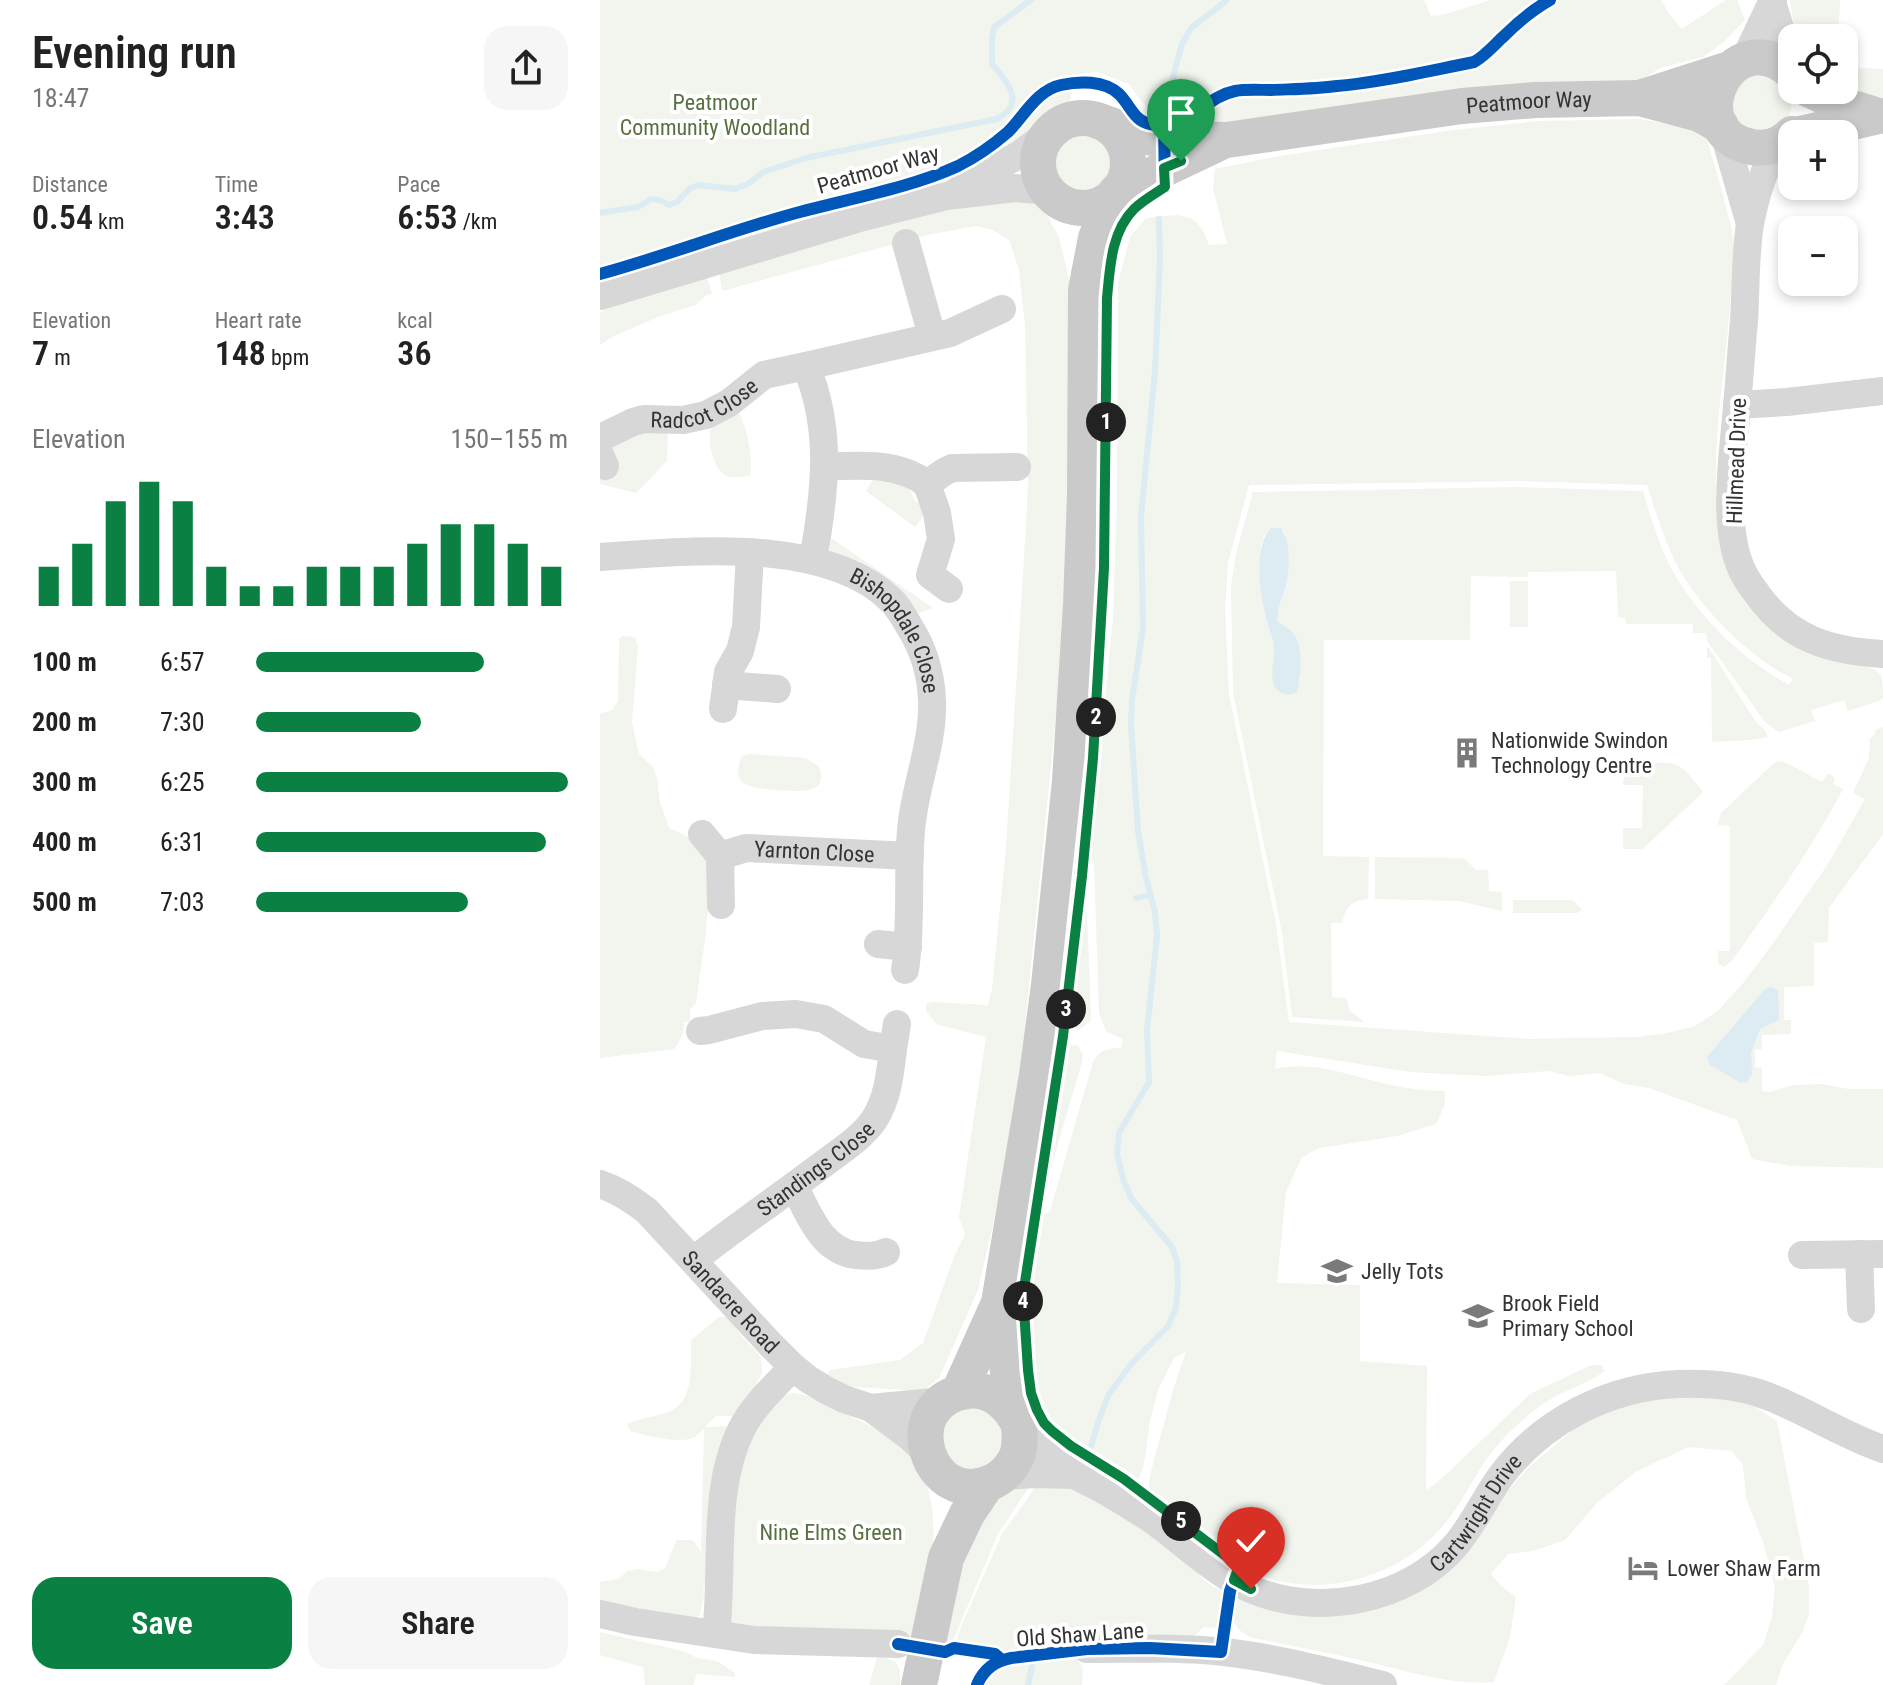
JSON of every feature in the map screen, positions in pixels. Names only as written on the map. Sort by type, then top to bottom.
[{"type":"main road","points":[[1722,128],[1716,113],[1716,93],[1724,76],[1737,65],[1757,58],[1778,62]]},
{"type":"main road","name":"Peatmoor Way","points":[[1640,98],[1737,65]]},
{"type":"main road","name":"Peatmoor Way","points":[[1098,121],[1152,138],[1227,140],[1462,106],[1535,100],[1640,98],[1700,114],[1746,146],[1765,148],[1778,142]]},
{"type":"main road","points":[[1840,104],[1881,116]]},
{"type":"main road","points":[[1858,121],[1881,116]]},
{"type":"main road","points":[[919,1685],[946,1558],[967,1514],[994,1480],[1016,1459],[1020,1446],[999,1303],[1037,1075],[1070,781],[1084,527],[1086,290],[1096,238],[1114,194],[1123,182],[1127,155],[1120,138],[1098,121],[1079,118],[1054,129],[1042,143],[1038,161],[1041,180],[1056,198],[1068,205],[1086,207],[1095,206],[1114,194]]},
{"type":"main road","name":"Peatmoor Way","points":[[1114,194],[1227,140]]},
{"type":"main road","points":[[1056,198],[1086,290]]},
{"type":"main road","points":[[951,1397],[999,1303]]},
{"type":"main road","points":[[946,1558],[932,1462],[924,1441],[929,1417],[936,1406],[973,1390],[999,1398],[1018,1424]]},
{"type":"main road","points":[[932,1462],[950,1481],[962,1485],[975,1486],[994,1480]]},
{"type":"street","points":[[1737,65],[1773,1]]},
{"type":"street","points":[[1773,1],[1779,24]]},
{"type":"street","name":"Hillmead Drive","points":[[1722,128],[1750,225]]},
{"type":"street","name":"Peatmoor Way","points":[[947,196],[1020,154],[1054,129]]},
{"type":"street","name":"Hillmead Drive","points":[[1778,154],[1766,169],[1750,225],[1732,484],[1733,528],[1738,557],[1749,583],[1771,612],[1804,637],[1843,650],[1883,654]]},
{"type":"street","name":"Peatmoor Way","points":[[602,297],[814,231],[947,196],[1015,188],[1039,190],[1056,198]]},
{"type":"street","points":[[906,243],[932,336]]},
{"type":"street","name":"Radcot Close","points":[[602,453],[624,426],[644,419],[683,420],[706,415],[729,403],[764,375],[960,329],[1002,309]]},
{"type":"street","points":[[806,366],[822,416],[825,467],[813,560]]},
{"type":"street","points":[[1737,405],[1883,391]]},
{"type":"street","points":[[825,467],[887,467],[910,474],[927,484],[937,513],[941,539],[931,576]]},
{"type":"street","points":[[927,484],[952,468],[1017,467]]},
{"type":"street","name":"Bishopdale Close","points":[[600,557],[687,552],[750,553],[813,560],[855,575],[893,602],[918,639],[926,663],[932,715],[913,811],[907,959],[878,944]]},
{"type":"street","points":[[750,553],[744,640],[728,672],[724,697],[777,689]]},
{"type":"street","name":"Yarnton Close","points":[[702,834],[720,856],[721,905]]},
{"type":"street","name":"Yarnton Close","points":[[720,856],[746,848],[910,856]]},
{"type":"street","name":"Standings Close","points":[[694,1260],[856,1139],[873,1121],[889,1085],[895,1036],[864,1044],[824,1019],[796,1014],[762,1016],[700,1031]]},
{"type":"street","name":"Sandacre Road","points":[[600,1184],[614,1188],[647,1211],[793,1367],[826,1390],[871,1408],[910,1437],[932,1462]]},
{"type":"street","points":[[794,1186],[818,1229],[834,1248],[847,1254],[872,1257],[886,1252]]},
{"type":"street","points":[[1802,1255],[1871,1254],[1861,1309]]},
{"type":"street","points":[[716,1634],[722,1506],[727,1470],[743,1426],[793,1367]]},
{"type":"street","name":"Cartwright Drive","points":[[1018,1424],[1076,1475],[1139,1511],[1251,1589],[1289,1600],[1320,1602],[1358,1599],[1403,1586],[1421,1576],[1452,1550],[1501,1476],[1542,1433],[1587,1406],[1620,1394],[1679,1384],[1744,1389],[1784,1403],[1843,1434],[1883,1449]]},
{"type":"street","name":"Sandacre Road","points":[[871,1408],[951,1397]]},
{"type":"street","name":"Cartwright Drive","points":[[994,1480],[1035,1474],[1076,1475]]},
{"type":"street","points":[[600,1614],[754,1640],[898,1644]]},
{"type":"street","name":"Old Shaw Lane","points":[[1087,1649],[1150,1648],[1221,1652],[1285,1662],[1383,1685]]},
{"type":"green space","name":"Peatmoor Community Woodland","points":[[600,0],[1424,0],[1431,16],[1491,0],[1661,0],[1682,29],[1726,0],[1737,0],[1745,20],[1725,41],[1703,57],[1660,68],[1636,83],[1211,132],[1189,123],[1232,96],[1362,87],[1475,67],[1492,58],[1477,55],[1471,59],[1346,80],[1231,86],[1188,105],[1158,109],[1149,108],[1129,84],[1097,72],[1061,76],[1034,93],[998,132],[958,158],[925,171],[600,267]]},
{"type":"green space","points":[[1790,0],[1840,0],[1839,24],[1794,24]]},
{"type":"green space","points":[[1858,68],[1883,69],[1883,98],[1858,93]]},
{"type":"green space","points":[[1758,71],[1778,82],[1778,104],[1792,104],[1790,113],[1785,120],[1778,120],[1778,125],[1757,135],[1730,117],[1730,90]]},
{"type":"green space","points":[[1073,87],[1070,101],[1043,119],[1031,133],[950,182],[702,253],[700,246],[801,215],[914,187],[957,170],[996,146],[1044,97],[1053,91]]},
{"type":"green space","points":[[1640,119],[1704,131],[1734,244],[1716,465],[1720,535],[1728,569],[1736,588],[1760,619],[1808,649],[1877,671],[1882,679],[1883,698],[1848,711],[1844,700],[1811,710],[1815,721],[1779,732],[1765,722],[1707,641],[1706,633],[1693,633],[1693,624],[1626,624],[1625,618],[1618,617],[1616,571],[1528,572],[1527,577],[1471,576],[1470,640],[1324,640],[1323,856],[1369,857],[1368,899],[1350,905],[1342,923],[1331,923],[1332,997],[1346,998],[1350,1011],[1365,1022],[1292,1017],[1282,933],[1233,692],[1231,586],[1236,554],[1253,492],[1518,487],[1643,491],[1664,553],[1691,599],[1720,632],[1753,662],[1789,685],[1793,679],[1743,645],[1699,599],[1673,557],[1647,485],[1519,481],[1249,485],[1228,563],[1225,609],[1229,694],[1276,924],[1289,1022],[1528,1039],[1637,1037],[1695,1026],[1719,1010],[1744,982],[1828,864],[1865,799],[1853,793],[1869,758],[1870,738],[1883,727],[1883,834],[1829,908],[1828,942],[1814,943],[1814,986],[1784,987],[1784,1020],[1791,1020],[1791,1034],[1762,1035],[1762,1049],[1755,1050],[1755,1067],[1762,1068],[1762,1091],[1821,1084],[1849,1089],[1883,1089],[1883,1168],[1790,1166],[1752,1159],[1737,1120],[1649,1088],[1624,1084],[1600,1073],[1569,1076],[1549,1071],[1486,1076],[1410,1072],[1277,1051],[1275,1069],[1307,1066],[1407,1088],[1445,1091],[1445,1104],[1436,1124],[1397,1136],[1319,1148],[1302,1157],[1286,1192],[1277,1283],[1360,1285],[1360,1361],[1427,1366],[1426,1490],[1530,1394],[1591,1365],[1601,1365],[1605,1371],[1546,1402],[1519,1424],[1495,1448],[1442,1527],[1421,1547],[1396,1564],[1342,1582],[1314,1585],[1286,1582],[1258,1575],[1231,1562],[1149,1489],[1154,1460],[1186,1352],[1174,1358],[1158,1390],[1138,1481],[1050,1424],[1036,1393],[1031,1355],[1027,1305],[1042,1216],[1050,1211],[1093,1062],[1104,1050],[1121,1048],[1123,1039],[1106,1031],[1099,1013],[1094,862],[1090,859],[1113,617],[1118,283],[1130,237],[1146,218],[1185,216],[1199,225],[1209,245],[1227,244],[1213,188],[1215,169],[1279,156],[1454,130],[1539,121]],"holes":[[[1281,528],[1285,533],[1288,571],[1277,613],[1278,622],[1292,634],[1299,647],[1300,681],[1273,673],[1275,651],[1259,571],[1265,535]]]},
{"type":"green space","points":[[1077,132],[1089,132],[1105,141],[1112,151],[1112,175],[1105,185],[1089,194],[1077,194],[1057,180],[1052,169],[1052,157],[1066,137]]},
{"type":"green space","points":[[1032,201],[1045,211],[1059,237],[1071,287],[1070,575],[1022,1056],[1001,1189],[978,1290],[939,1378],[923,1391],[839,1386],[824,1381],[830,1370],[900,1360],[923,1343],[965,1234],[959,1217],[986,1037],[936,1024],[926,1011],[926,1004],[988,1005],[992,989],[1006,848],[1026,526],[1025,325],[1019,270],[1009,240],[993,230],[976,226],[927,235],[722,291],[719,272],[809,245],[975,203]]},
{"type":"green space","points":[[707,277],[712,294],[695,305],[658,317],[600,345],[600,312],[632,297]]},
{"type":"green space","points":[[724,407],[740,414],[749,445],[750,476],[730,477],[723,474],[714,459],[710,431],[715,416]]},
{"type":"green space","points":[[668,423],[667,461],[636,493],[600,484],[600,472],[617,474],[605,444]]},
{"type":"green space","points":[[875,477],[906,483],[915,501],[929,508],[915,527],[866,491]]},
{"type":"green space","points":[[831,538],[933,608],[917,614],[830,550]]},
{"type":"green space","points":[[1510,581],[1528,581],[1528,627],[1510,627]]},
{"type":"green space","points":[[622,636],[635,637],[638,646],[632,722],[639,754],[653,767],[669,828],[695,840],[709,858],[709,898],[696,1003],[690,1010],[690,1022],[684,1022],[683,1033],[674,1049],[600,1058],[600,714],[612,710],[618,701],[619,639]]},
{"type":"green space","points":[[1707,648],[1768,737],[1712,742],[1711,658],[1707,658]]},
{"type":"green space","points":[[748,754],[805,758],[818,766],[822,776],[819,785],[800,791],[746,785],[740,779],[738,770],[741,757]]},
{"type":"green space","points":[[1778,761],[1822,782],[1828,773],[1835,778],[1833,784],[1843,789],[1776,899],[1731,962],[1723,967],[1718,963],[1718,951],[1730,951],[1730,826],[1718,825],[1721,813]]},
{"type":"green space","points":[[1644,762],[1679,766],[1703,792],[1643,849],[1623,849],[1623,828],[1642,828],[1643,785],[1623,785],[1623,780],[1629,770]]},
{"type":"green space","points":[[1375,857],[1464,858],[1476,870],[1488,870],[1489,891],[1502,892],[1502,911],[1459,901],[1375,899]]},
{"type":"green space","points":[[1513,900],[1573,900],[1582,910],[1577,913],[1513,913]]},
{"type":"green space","points":[[1084,910],[1087,912],[1091,1016],[1090,1022],[1080,1029],[1069,1027]]},
{"type":"green space","points":[[1067,1044],[1078,1046],[1083,1054],[1082,1062],[1050,1171]]},
{"type":"green space","points":[[719,1317],[731,1317],[739,1333],[760,1356],[762,1373],[739,1416],[716,1416],[705,1427],[730,1426],[710,1584],[703,1585],[704,1597],[699,1616],[683,1622],[600,1605],[600,1582],[619,1579],[627,1571],[638,1569],[658,1572],[665,1568],[677,1540],[693,1540],[701,1552],[704,1429],[695,1437],[672,1440],[630,1431],[627,1424],[665,1413],[678,1405],[688,1390],[690,1380],[691,1340]]},
{"type":"green space","name":"Nine Elms Green","points":[[792,1393],[819,1400],[888,1435],[907,1448],[916,1459],[928,1489],[933,1531],[933,1553],[919,1638],[790,1633],[731,1623],[723,1610],[741,1450],[776,1398]]},
{"type":"green space","points":[[1666,1396],[1723,1397],[1754,1406],[1777,1421],[1809,1586],[1809,1615],[1783,1664],[1776,1685],[1724,1685],[1763,1645],[1772,1617],[1775,1587],[1763,1542],[1746,1498],[1743,1465],[1732,1451],[1689,1447],[1637,1471],[1598,1502],[1565,1540],[1533,1551],[1508,1554],[1491,1574],[1516,1597],[1510,1637],[1494,1682],[1439,1678],[1250,1637],[1232,1619],[1229,1607],[1232,1593],[1357,1611],[1467,1537],[1529,1467],[1585,1420],[1624,1403]]},
{"type":"green space","points":[[971,1406],[989,1412],[1003,1431],[1001,1451],[992,1464],[977,1470],[957,1467],[940,1446],[947,1417]]},
{"type":"green space","points":[[1036,1484],[1073,1486],[1194,1562],[1205,1581],[1225,1591],[1219,1628],[1204,1627],[1192,1638],[1122,1640],[1077,1635],[1075,1645],[1004,1653],[1001,1649],[956,1644],[1002,1534]]},
{"type":"green space","points":[[1029,1487],[998,1534],[952,1643],[941,1641],[951,1586],[992,1491]]},
{"type":"green space","points":[[600,1632],[717,1661],[735,1673],[735,1677],[697,1674],[693,1685],[645,1685],[643,1667],[600,1655]]},
{"type":"green space","points":[[1074,1651],[1083,1670],[1082,1685],[982,1685],[998,1667],[1022,1659]]},
{"type":"green space","points":[[878,1655],[896,1662],[900,1685],[869,1685]]},
{"type":"shaded area","points":[[1271,528],[1281,528],[1288,553],[1288,573],[1279,605],[1278,622],[1294,634],[1299,647],[1301,663],[1297,692],[1291,694],[1279,692],[1273,683],[1274,646],[1259,575],[1261,549]]},
{"type":"shaded area","points":[[1771,987],[1778,990],[1779,1020],[1760,1029],[1751,1053],[1752,1074],[1747,1082],[1741,1083],[1710,1065],[1707,1057],[1765,989]]},
{"type":"waterway","points":[[600,213],[638,207],[651,199],[669,205],[677,202],[690,188],[699,185],[735,189],[748,184],[763,172],[806,158],[997,119],[1006,113],[1013,99],[1008,85],[992,64],[994,27],[1031,0]]},
{"type":"waterway","points":[[1165,107],[1182,44],[1191,28],[1226,1]]},
{"type":"waterway","points":[[1091,1447],[1109,1394],[1132,1363],[1168,1326],[1176,1308],[1178,1284],[1177,1262],[1172,1247],[1131,1198],[1117,1154],[1119,1133],[1149,1082],[1147,1030],[1157,936],[1138,831],[1131,725],[1143,628],[1141,516],[1155,372],[1159,219]]},
{"type":"waterway","points":[[1136,898],[1150,895]]},
{"type":"waterway","points":[[1028,1685],[1032,1667]]},
{"type":"cycle path","points":[[600,274],[771,220],[939,174],[990,146],[1008,132],[1038,98],[1061,85],[1083,82],[1106,86],[1119,94],[1144,122],[1171,124],[1235,91],[1354,84],[1474,62],[1526,16],[1550,0]]},
{"type":"cycle path","points":[[977,1685],[990,1667],[1011,1658],[1087,1649],[1150,1648],[1221,1652],[1230,1591],[1239,1566],[1124,1479],[1071,1446],[1044,1423],[1031,1393],[1023,1295],[1063,1036],[1093,758],[1104,568],[1109,275],[1116,239],[1126,218],[1141,203],[1165,187],[1164,125]]},
{"type":"cycle path","points":[[898,1644],[945,1652],[954,1648],[995,1654],[1002,1660]]},
{"type":"place","name":"Nationwide Swindon Technology Centre","points":[[1467,753]]},
{"type":"place","name":"Jelly Tots","points":[[1337,1271]]},
{"type":"place","name":"Brook Field Primary School","points":[[1478,1316]]},
{"type":"place","name":"Lower Shaw Farm","points":[[1643,1568]]},
{"type":"route","points":[[1181,161],[1164,168],[1165,187],[1134,208],[1118,233],[1113,249],[1107,298],[1104,568],[1093,758],[1063,1036],[1022,1306],[1031,1393],[1044,1423],[1071,1446],[1124,1479],[1239,1566],[1234,1580],[1251,1589]]}]
